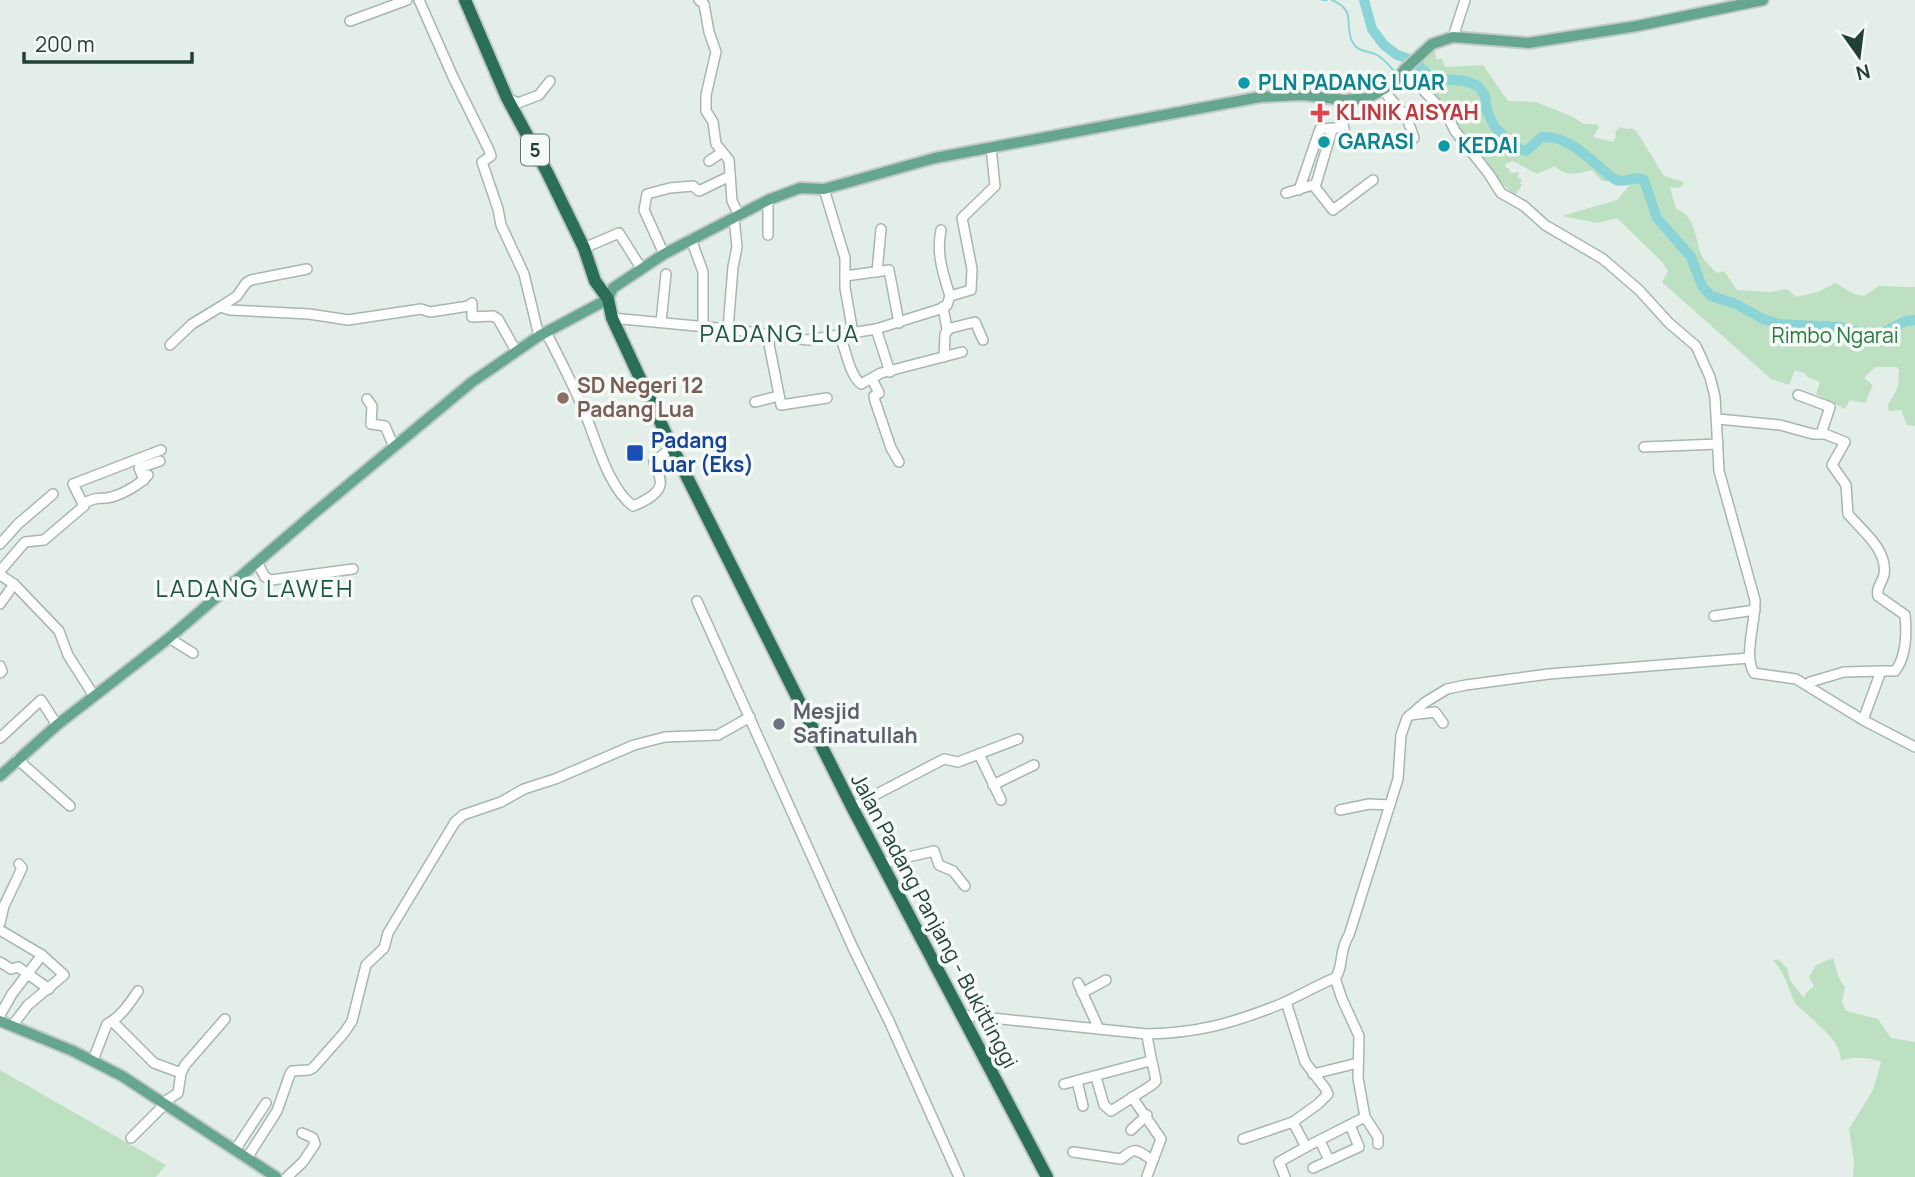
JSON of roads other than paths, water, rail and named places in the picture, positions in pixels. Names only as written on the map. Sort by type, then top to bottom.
[{"type":"highway","name":"Jalan Padang Panjang - Bukittinggi","points":[[465,0],[507,98],[584,248],[595,281],[608,299],[612,318],[672,447],[852,807],[1046,1177]]},
{"type":"main road","points":[[0,776],[57,725],[169,639],[472,382],[543,334],[608,299],[613,288],[641,268],[768,200],[800,188],[824,189],[935,158],[1260,97],[1304,95],[1344,100],[1368,98],[1392,83],[1429,47],[1453,37],[1528,43],[1637,26],[1763,0]]},
{"type":"main road","points":[[0,1021],[93,1060],[165,1103],[276,1177]]},
{"type":"street","points":[[350,21],[407,0]]},
{"type":"street","points":[[419,0],[489,150],[491,156],[482,162],[501,225],[524,274],[543,334],[583,408],[618,492],[630,505],[643,501],[659,488],[661,482],[654,463],[672,447]]},
{"type":"street","points":[[699,0],[704,5],[716,52],[712,63],[707,113],[713,122],[714,140],[721,153],[729,160],[736,217],[737,247],[728,329]]},
{"type":"street","points":[[1453,37],[1465,0]]},
{"type":"street","points":[[1404,69],[1447,115],[1455,131],[1500,192],[1524,206],[1545,226],[1604,259],[1696,346],[1710,377],[1718,419],[1719,471],[1755,600],[1749,659],[1754,673],[1796,679],[1863,720],[1915,747]]},
{"type":"street","points":[[507,98],[518,103],[539,95],[550,80]]},
{"type":"street","points":[[1383,90],[1407,118],[1414,138]]},
{"type":"street","points":[[1314,186],[1338,126],[1344,100]]},
{"type":"street","points":[[1338,126],[1345,133],[1344,143]]},
{"type":"street","points":[[1298,190],[1320,129],[1338,126]]},
{"type":"street","points":[[612,318],[808,340],[876,329],[943,307],[950,296],[971,289],[972,269],[962,218],[995,186],[991,147]]},
{"type":"street","points":[[709,161],[721,153]]},
{"type":"street","points":[[664,254],[644,211],[647,194],[693,186],[699,191],[730,176]]},
{"type":"street","points":[[1314,186],[1333,210],[1373,180]]},
{"type":"street","points":[[1286,193],[1314,186]]},
{"type":"street","points":[[824,189],[845,258],[852,333]]},
{"type":"street","points":[[768,200],[768,235]]},
{"type":"street","points":[[877,272],[881,229]]},
{"type":"street","points":[[941,230],[939,258],[950,296]]},
{"type":"street","points":[[584,248],[619,233],[641,268]]},
{"type":"street","points":[[691,239],[703,272],[703,327]]},
{"type":"street","points":[[170,345],[191,324],[237,296],[251,280],[307,269]]},
{"type":"street","points":[[845,276],[890,272],[899,323]]},
{"type":"street","points":[[662,322],[666,274]]},
{"type":"street","points":[[220,307],[348,320],[421,309],[441,311],[469,306],[472,303],[471,317],[498,318],[516,351]]},
{"type":"street","points":[[943,307],[946,327],[949,329]]},
{"type":"street","points":[[944,357],[945,334],[949,329],[975,322],[983,340]]},
{"type":"street","points":[[876,329],[890,372]]},
{"type":"street","points":[[840,336],[857,382],[876,387]]},
{"type":"street","points":[[770,337],[769,344],[783,405],[827,398]]},
{"type":"street","points":[[899,462],[891,448],[875,401],[876,376],[962,352]]},
{"type":"street","points":[[1798,395],[1830,407],[1821,434]]},
{"type":"street","points":[[755,402],[779,396]]},
{"type":"street","points":[[367,400],[372,406],[371,424],[385,426],[394,447]]},
{"type":"street","points":[[1718,419],[1780,425],[1831,435],[1845,442],[1832,465],[1846,485],[1848,514],[1863,528],[1883,556],[1884,571],[1877,589],[1878,596],[1905,615],[1901,664],[1895,671],[1844,672],[1810,682],[1809,686]]},
{"type":"street","points":[[1644,447],[1718,444]]},
{"type":"street","points":[[90,500],[72,484],[162,450]]},
{"type":"street","points":[[94,696],[68,655],[59,631],[0,573],[25,542],[44,540],[90,500],[114,496],[146,478],[139,468],[152,466],[160,461]]},
{"type":"street","points":[[0,544],[28,514],[53,494]]},
{"type":"street","points":[[257,562],[265,577],[271,580],[354,569]]},
{"type":"street","points":[[0,604],[14,584]]},
{"type":"street","points":[[697,601],[959,1177]]},
{"type":"street","points":[[1714,616],[1755,610]]},
{"type":"street","points":[[169,639],[193,653]]},
{"type":"street","points":[[963,1015],[1147,1034],[1197,1031],[1286,1002],[1340,973],[1342,946],[1349,935],[1398,779],[1402,735],[1410,715],[1424,702],[1447,689],[1549,674],[1749,659]]},
{"type":"street","points":[[0,666],[0,673]]},
{"type":"street","points":[[1863,720],[1881,671]]},
{"type":"street","points":[[0,738],[41,699],[57,725]]},
{"type":"street","points":[[1410,715],[1435,712],[1443,723]]},
{"type":"street","points":[[247,1158],[277,1111],[290,1074],[296,1070],[313,1068],[344,1033],[356,1009],[366,965],[384,948],[388,933],[455,822],[463,815],[501,802],[524,789],[555,779],[634,745],[665,737],[718,735],[750,717]]},
{"type":"street","points":[[852,807],[944,759],[958,762],[1018,739]]},
{"type":"street","points":[[979,754],[1000,800]]},
{"type":"street","points":[[17,759],[70,806]]},
{"type":"street","points":[[993,785],[1034,765]]},
{"type":"street","points":[[1340,810],[1369,804],[1390,805]]},
{"type":"street","points":[[881,863],[934,851],[939,866],[950,869],[965,886]]},
{"type":"street","points":[[0,923],[4,906],[22,868],[19,864]]},
{"type":"street","points":[[0,930],[42,955],[64,975],[28,1005],[12,1026]]},
{"type":"street","points":[[0,1015],[12,994],[42,955]]},
{"type":"street","points":[[0,962],[11,969],[18,967],[49,989]]},
{"type":"street","points":[[1335,978],[1359,1036],[1358,1078],[1365,1117],[1378,1137],[1378,1144]]},
{"type":"street","points":[[1082,993],[1106,980]]},
{"type":"street","points":[[1078,983],[1099,1029]]},
{"type":"street","points":[[93,1060],[106,1027],[128,1006],[138,990]]},
{"type":"street","points":[[12,994],[28,1005]]},
{"type":"street","points":[[1243,1139],[1293,1122],[1328,1094],[1305,1062],[1286,1002]]},
{"type":"street","points":[[131,1138],[178,1093],[185,1065],[225,1019]]},
{"type":"street","points":[[113,1022],[154,1063],[181,1073]]},
{"type":"street","points":[[1096,1077],[1104,1105],[1111,1111],[1156,1081],[1150,1062],[1147,1034]]},
{"type":"street","points":[[1064,1084],[1150,1062]]},
{"type":"street","points":[[1314,1074],[1358,1063]]},
{"type":"street","points":[[1077,1082],[1083,1106]]},
{"type":"street","points":[[1132,1097],[1147,1115],[1161,1139],[1147,1176]]},
{"type":"street","points":[[235,1150],[266,1103]]},
{"type":"street","points":[[1131,1130],[1147,1115]]},
{"type":"street","points":[[1285,1177],[1279,1161],[1365,1117]]},
{"type":"street","points":[[1293,1122],[1306,1147]]},
{"type":"street","points":[[1313,1168],[1359,1147],[1350,1125]]},
{"type":"street","points":[[287,1177],[315,1144],[313,1138],[302,1133]]},
{"type":"street","points":[[1320,1141],[1329,1160]]},
{"type":"street","points":[[1073,1152],[1121,1159],[1129,1151],[1135,1150],[1153,1160]]},
{"type":"waterway","points":[[1322,0],[1327,0]]},
{"type":"waterway","points":[[1332,0],[1345,9],[1350,37],[1355,46],[1374,53],[1394,71]]},
{"type":"waterway","points":[[1364,0],[1372,29],[1384,45],[1397,55],[1412,60],[1432,78],[1465,81],[1478,86],[1485,96],[1487,111],[1494,126],[1514,147],[1526,151],[1542,137],[1562,140],[1617,180],[1644,180],[1657,218],[1691,257],[1702,286],[1711,296],[1736,304],[1778,324],[1839,327],[1871,335],[1915,320]]},
{"type":"place","name":"PLN PADANG LUAR","points":[[1244,83]]},
{"type":"place","name":"KLINIK AISYAH","points":[[1320,113]]},
{"type":"place","name":"GARASI","points":[[1324,142]]},
{"type":"place","name":"KEDAI","points":[[1444,146]]},
{"type":"place","name":"SD Negeri 12 Padang Lua","points":[[563,398]]},
{"type":"place","name":"Padang Luar (Eks)","points":[[635,453]]},
{"type":"place","name":"Mesjid Safinatullah","points":[[779,724]]},
{"type":"district","name":"PADANG LUA","points":[[780,334]]},
{"type":"district","name":"LADANG LAWEH","points":[[255,589]]},
{"type":"park label","name":"Rimbo Ngarai","points":[[1835,336]]}]
